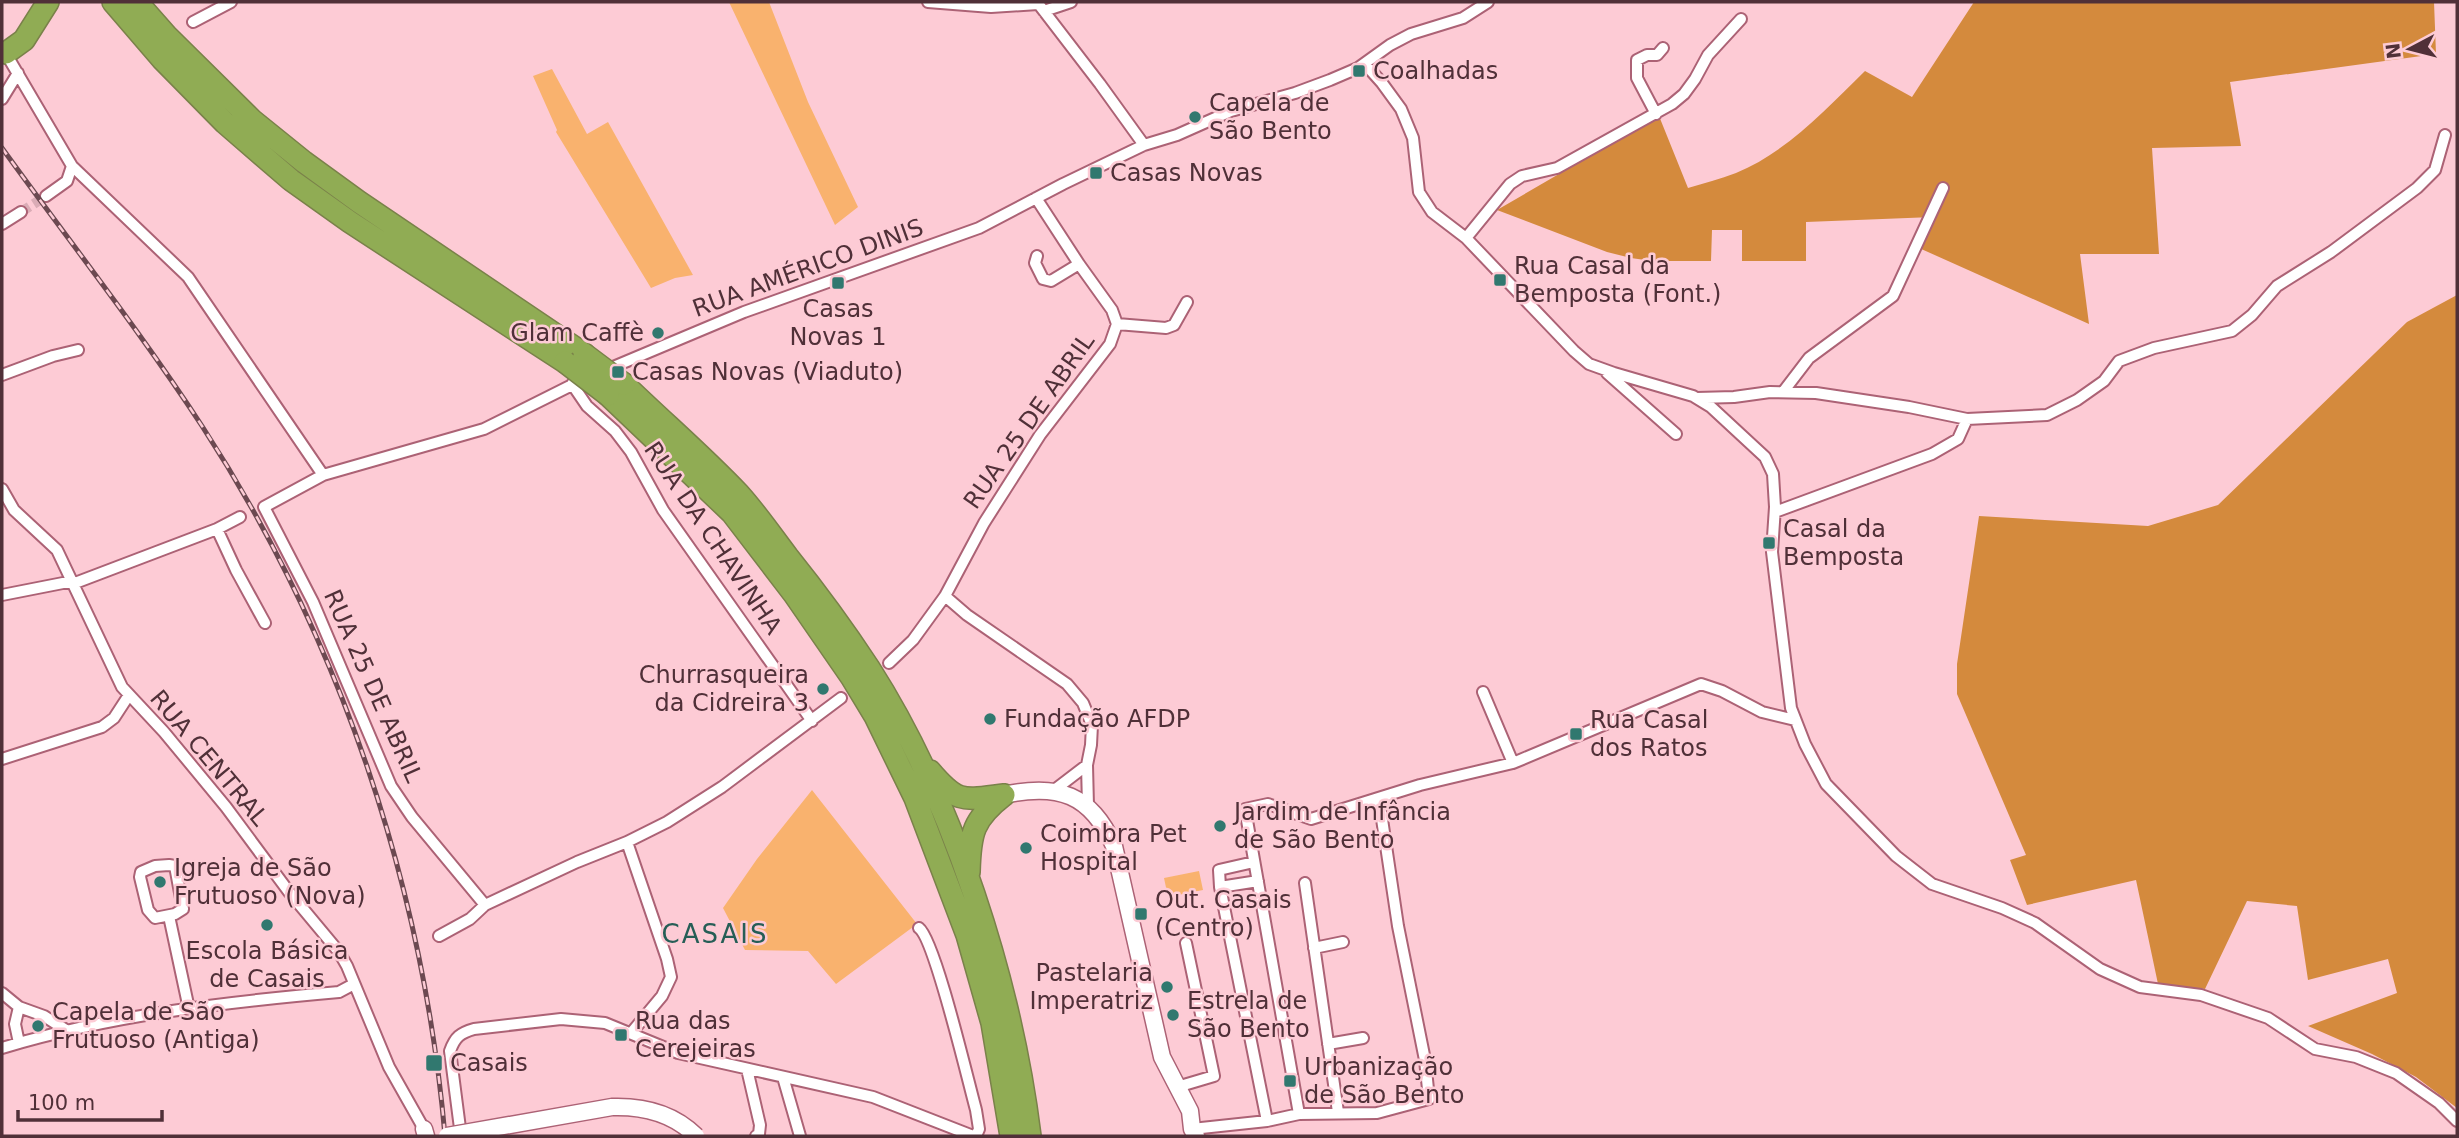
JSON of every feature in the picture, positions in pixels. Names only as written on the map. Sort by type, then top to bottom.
[{"type":"highway","points":[[113,2],[162,60],[207,105],[291,180],[350,222],[575,358]]},
{"type":"highway","points":[[137,2],[166,35],[252,120],[304,162],[575,358],[740,495],[809,583],[869,669],[913,749],[943,814],[969,881],[1008,1016],[1030,1136]]},
{"type":"highway","points":[[4,50],[24,40],[49,3]]},
{"type":"highway","points":[[616,390],[732,513],[794,594],[876,716],[915,798],[967,935],[992,1023],[1011,1136]]},
{"type":"highway","points":[[913,749],[953,795],[967,800],[1004,795]]},
{"type":"highway","points":[[969,881],[970,848],[975,824],[986,809],[1004,795]]},
{"type":"street","points":[[193,22],[231,2]]},
{"type":"street","points":[[928,2],[991,7],[1071,2]]},
{"type":"street","name":"RUA AMÉRICO DINIS","points":[[264,508],[323,475],[484,429],[572,384],[744,312],[979,228],[1144,145],[1177,135],[1231,111],[1295,93],[1365,64],[1390,45],[1411,34],[1463,18],[1488,2]]},
{"type":"street","points":[[1039,6],[1144,145]]},
{"type":"street","points":[[1466,238],[1510,184],[1522,176],[1557,168],[1656,114],[1684,94],[1708,55],[1741,19]]},
{"type":"street","points":[[1656,114],[1637,78],[1637,60],[1647,55],[1657,55],[1663,48]]},
{"type":"street","points":[[4,50],[72,166],[188,277],[323,475]]},
{"type":"street","points":[[1365,64],[1401,109],[1413,138],[1419,192],[1432,212],[1466,238],[1589,364],[1694,397],[1712,407],[1765,457],[1773,474],[1773,563],[1791,708],[1805,744],[1826,784],[1896,856],[1932,884],[2002,908],[2035,923],[2100,969],[2140,987],[2201,995],[2268,1018],[2315,1049],[2356,1057],[2396,1073],[2439,1103],[2457,1121]]},
{"type":"street","points":[[2,99],[18,73]]},
{"type":"street","points":[[1694,397],[1734,397],[1783,392],[1896,405],[1967,419],[2047,415],[2077,400],[2104,381],[2119,361],[2154,348],[2232,331],[2252,315],[2277,286],[2331,252],[2417,188],[2435,170],[2445,135]]},
{"type":"street","points":[[46,195],[67,181],[72,166]]},
{"type":"street","points":[[1783,392],[1809,358],[1893,296],[1942,188]]},
{"type":"street","name":"RUA 25 DE ABRIL","points":[[889,663],[913,639],[945,596],[984,523],[1040,435],[1110,344],[1117,324],[1112,310],[1036,198]]},
{"type":"street","points":[[2,225],[21,212]]},
{"type":"street","points":[[1037,256],[1035,263],[1046,280],[1055,280],[1079,264]]},
{"type":"street","points":[[1117,324],[1166,328],[1174,325],[1187,302]]},
{"type":"street","points":[[2,375],[53,356],[78,350]]},
{"type":"street","points":[[1600,368],[1632,393],[1676,434]]},
{"type":"street","name":"RUA DA CHAVINHA","points":[[572,384],[587,406],[615,431],[631,452],[663,510],[812,721]]},
{"type":"street","points":[[1775,512],[1933,454],[1958,439],[1967,419]]},
{"type":"street","name":"RUA CENTRAL","points":[[2,489],[14,510],[57,550],[75,583],[122,687],[164,732],[226,807],[289,892],[339,952],[390,1067],[425,1133]]},
{"type":"street","name":"RUA 25 DE ABRIL","points":[[264,508],[313,602],[391,786],[412,817],[485,905]]},
{"type":"street","points":[[2,595],[75,583],[217,529],[240,517]]},
{"type":"street","points":[[217,529],[265,623]]},
{"type":"street","points":[[945,596],[967,615],[1067,684],[1083,703],[1092,725],[1087,765],[1088,806]]},
{"type":"street","points":[[1299,1114],[1245,808],[1268,804],[1311,819],[1420,785],[1513,763],[1701,684],[1722,691],[1762,712],[1795,720]]},
{"type":"street","points":[[1483,692],[1513,763]]},
{"type":"street","points":[[2,759],[102,727],[114,718],[129,695]]},
{"type":"street","points":[[439,936],[470,919],[485,905],[667,822],[722,787],[841,698]]},
{"type":"street","points":[[1053,791],[1087,765]]},
{"type":"street","points":[[1070,778],[1081,779],[1087,785]]},
{"type":"street","points":[[1004,795],[1028,790],[1065,793],[1088,806],[1105,825],[1114,846],[1162,1057],[1189,1111],[1192,1134],[1299,1114],[1377,1113],[1429,1099],[1425,1060],[1398,926],[1379,799]]},
{"type":"street","points":[[627,842],[671,977],[651,1012],[632,1032]]},
{"type":"street","points":[[1254,862],[1219,870],[1220,887],[1267,1121]]},
{"type":"street","points":[[155,866],[175,866],[183,909],[169,916],[155,918],[151,915],[140,877],[141,872],[155,866]]},
{"type":"street","points":[[1220,887],[1258,881]]},
{"type":"street","points":[[1305,883],[1338,1112]]},
{"type":"street","points":[[169,916],[189,1009]]},
{"type":"street","points":[[461,1136],[450,1051],[454,1041],[460,1034],[474,1028],[561,1019],[605,1023],[678,1053],[873,1097],[974,1136],[979,1129],[976,1110],[941,980],[928,939],[925,932],[919,928]]},
{"type":"street","points":[[1314,948],[1343,942]]},
{"type":"street","points":[[1177,1087],[1214,1076],[1186,943]]},
{"type":"street","points":[[2,1048],[66,1030],[189,1009],[339,992],[354,985]]},
{"type":"street","points":[[2,993],[19,1007],[44,1016],[66,1030]]},
{"type":"street","points":[[19,1007],[15,1024],[19,1043]]},
{"type":"street","points":[[1328,1044],[1363,1038]]},
{"type":"street","points":[[747,1069],[760,1125],[759,1134],[755,1136]]},
{"type":"street","points":[[783,1077],[800,1136]]},
{"type":"street","points":[[447,1136],[630,1106],[663,1114],[679,1122],[696,1136]]},
{"type":"shaded area","points":[[729,2],[769,2],[808,102],[858,207],[835,225]]},
{"type":"shaded area","points":[[1974,2],[2434,2],[2436,54],[2230,82],[2241,146],[2152,148],[2159,254],[2080,254],[2089,324],[1919,248],[1933,217],[1806,222],[1806,261],[1742,261],[1742,230],[1712,230],[1711,261],[1652,261],[1607,252],[1497,210],[1659,116],[1688,188],[1736,173],[1772,154],[1805,128],[1865,71],[1912,97]]},
{"type":"shaded area","points":[[552,69],[587,134],[608,122],[693,275],[675,278],[651,288],[556,132],[533,76]]},
{"type":"shaded area","points":[[2457,295],[2457,1108],[2416,1077],[2308,1026],[2397,993],[2388,959],[2308,980],[2297,906],[2247,901],[2205,989],[2158,984],[2136,880],[2027,905],[2010,860],[2026,855],[1957,694],[1957,664],[1979,516],[2148,526],[2218,505],[2407,322]]},
{"type":"shaded area","points":[[812,790],[917,924],[836,984],[808,951],[745,950],[723,908],[757,859]]},
{"type":"shaded area","points":[[1199,871],[1203,890],[1168,897],[1164,878]]},
{"type":"tunnel","points":[[21,212],[46,196]]},
{"type":"railway","points":[[2,148],[202,426],[251,507],[295,591],[334,678],[367,766],[395,857],[417,949],[434,1042],[445,1136]]},
{"type":"place","name":"Coalhadas","points":[[1359,71]]},
{"type":"place","name":"Capela de São Bento","points":[[1195,117]]},
{"type":"place","name":"Casas Novas","points":[[1096,173]]},
{"type":"place","name":"Rua Casal da Bemposta (Font.)","points":[[1500,280]]},
{"type":"place","name":"Casas Novas 1","points":[[838,283]]},
{"type":"place","name":"Glam Caffè","points":[[658,333]]},
{"type":"place","name":"Casas Novas (Viaduto)","points":[[618,372]]},
{"type":"place","name":"Casal da Bemposta","points":[[1769,543]]},
{"type":"place","name":"Churrasqueira da Cidreira 3","points":[[823,689]]},
{"type":"place","name":"Fundação AFDP","points":[[990,719]]},
{"type":"place","name":"Rua Casal dos Ratos","points":[[1576,734]]},
{"type":"place","name":"Jardim de Infância de São Bento","points":[[1220,826]]},
{"type":"place","name":"Coimbra Pet Hospital","points":[[1026,848]]},
{"type":"place","name":"Igreja de São Frutuoso (Nova)","points":[[160,882]]},
{"type":"place","name":"Out. Casais (Centro)","points":[[1141,914]]},
{"type":"place","name":"Escola Básica de Casais","points":[[267,925]]},
{"type":"place","name":"Pastelaria Imperatriz","points":[[1167,987]]},
{"type":"place","name":"Estrela de São Bento","points":[[1173,1015]]},
{"type":"place","name":"Capela de São Frutuoso (Antiga)","points":[[38,1026]]},
{"type":"place","name":"Rua das Cerejeiras","points":[[621,1035]]},
{"type":"place","name":"Casais","points":[[434,1063]]},
{"type":"place","name":"Urbanização de São Bento","points":[[1290,1081]]},
{"type":"district","name":"CASAIS","points":[[715,934]]}]
